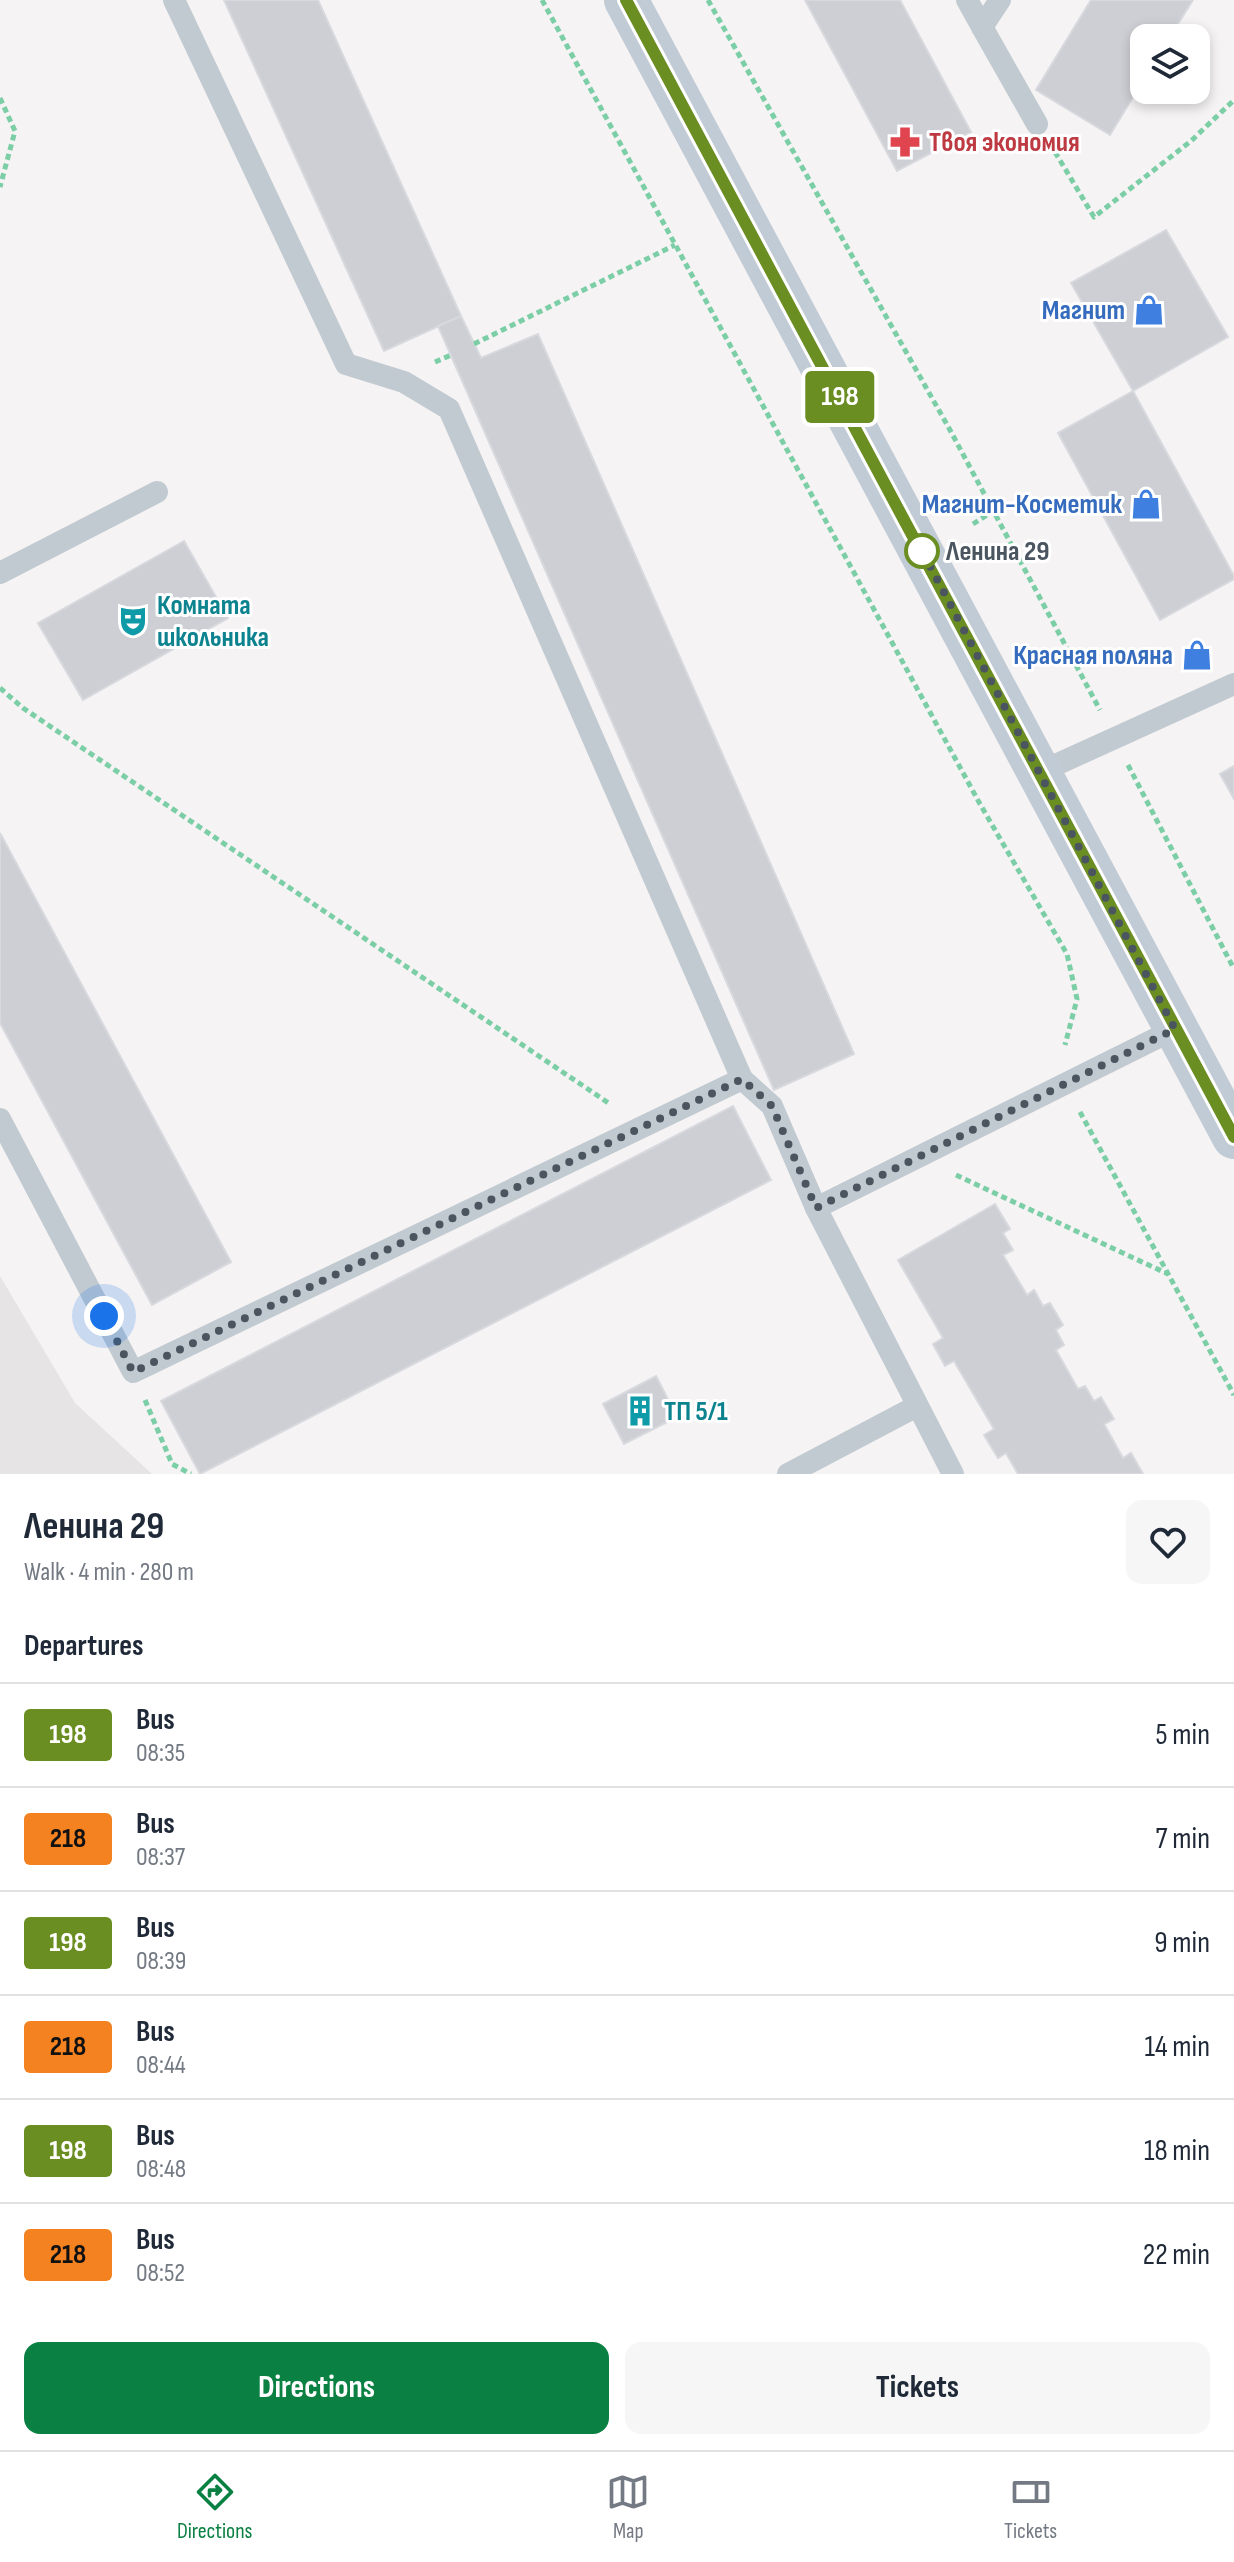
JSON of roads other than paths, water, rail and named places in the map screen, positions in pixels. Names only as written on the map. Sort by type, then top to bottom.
[{"type":"main road","points":[[626,0],[1234,1137]]},
{"type":"lane","points":[[174,0],[346,364],[404,382],[449,409],[742,1079],[772,1106],[816,1208],[953,1474]]},
{"type":"lane","points":[[967,0],[1037,124]]},
{"type":"lane","points":[[982,27],[1000,0]]},
{"type":"lane","points":[[0,573],[157,492]]},
{"type":"lane","points":[[1040,772],[1234,684]]},
{"type":"lane","points":[[816,1208],[1175,1029]]},
{"type":"lane","points":[[0,1119],[133,1372],[742,1079]]},
{"type":"lane","points":[[788,1474],[917,1406]]},
{"type":"place","name":"Твоя экономия","points":[[905,142]]},
{"type":"place","name":"Магнит","points":[[1149,310]]},
{"type":"place","name":"Магнит-Косметик","points":[[1146,504]]},
{"type":"place","name":"Ленина 29","points":[[922,551]]},
{"type":"place","name":"Комната школьника","points":[[133,621]]},
{"type":"place","name":"Красная поляна","points":[[1197,655]]},
{"type":"place","name":"ТП 5/1","points":[[640,1411]]}]
